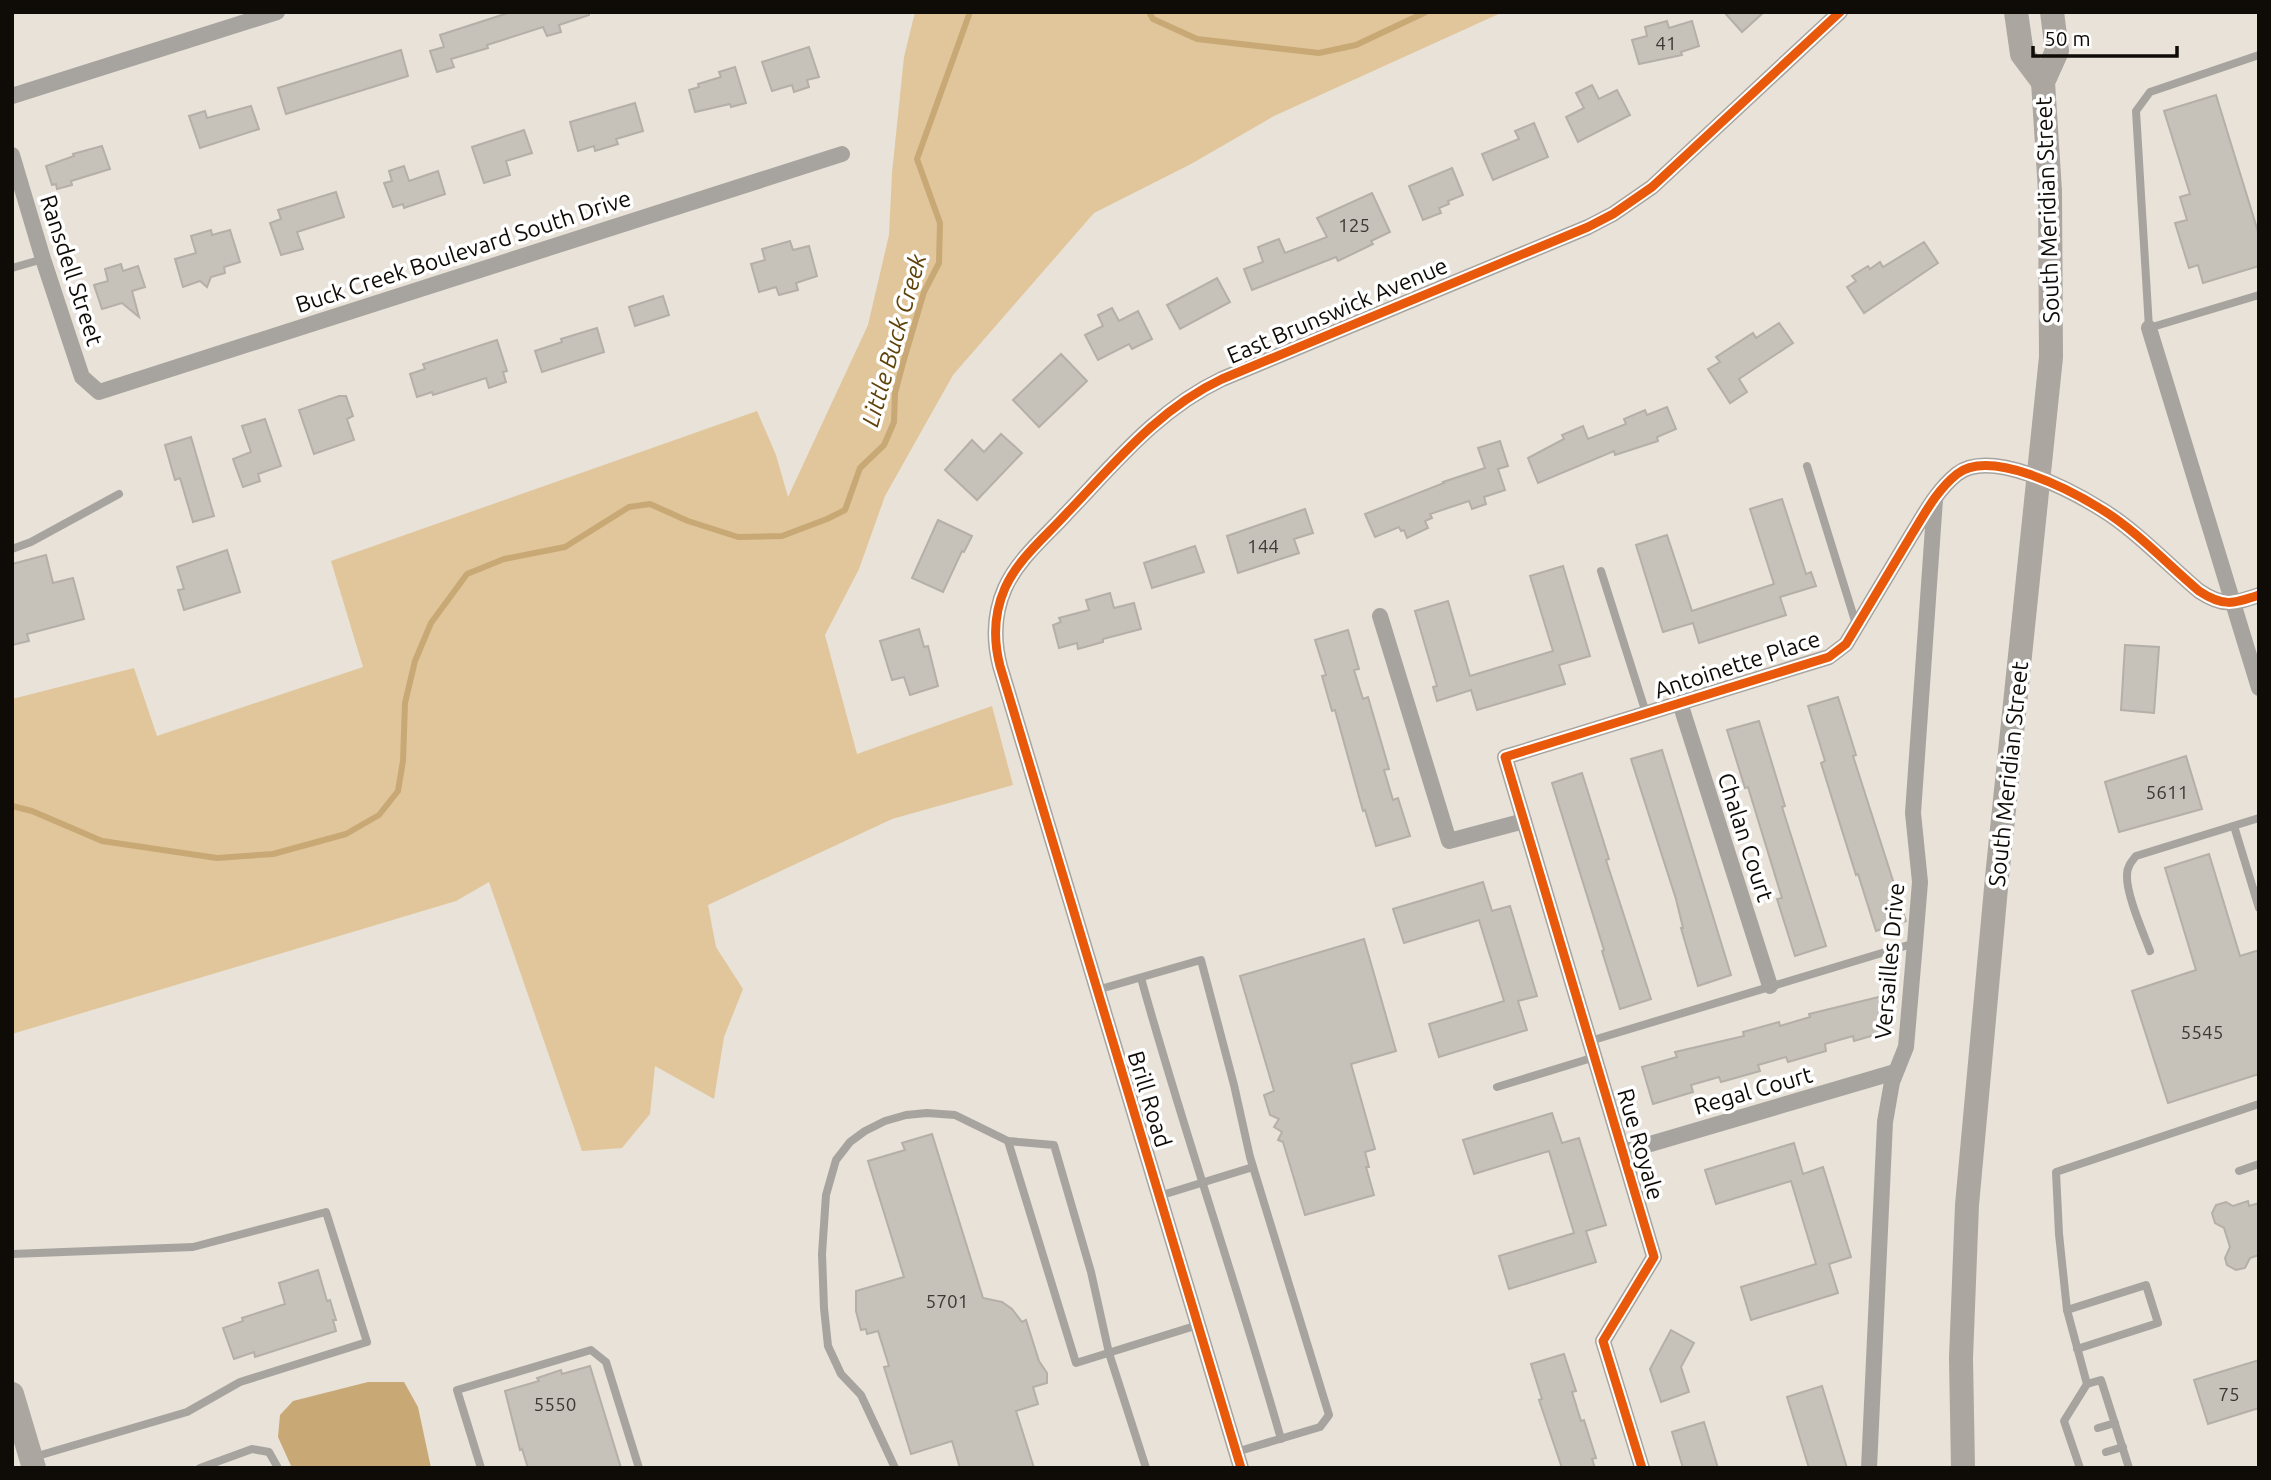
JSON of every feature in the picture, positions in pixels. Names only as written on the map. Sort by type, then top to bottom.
[{"type":"main road","name":"South Meridian Street","points":[[2016,12],[2022,54],[2043,82]]},
{"type":"main road","name":"South Meridian Street","points":[[1963,1468],[1961,1346],[1968,1193],[2051,357],[2050,191],[2043,82],[2057,51],[2052,12]]},
{"type":"main road","points":[[12,1394],[32,1463]]},
{"type":"street","points":[[12,96],[277,12]]},
{"type":"street","name":"East Brunswick Avenue","points":[[1023,741],[998,657],[996,622],[1002,596],[1014,572],[1025,558],[1154,423],[1182,401],[1222,379],[1588,227],[1613,214],[1652,187],[1840,12]]},
{"type":"street","name":"Buck Creek Boulevard South Drive","points":[[99,392],[842,154]]},
{"type":"street","name":"Ransdell Street","points":[[12,155],[82,377],[99,392]]},
{"type":"street","points":[[2149,328],[2259,688]]},
{"type":"street","name":"Antoinette Place","points":[[1524,821],[1506,757],[1829,657],[1846,644],[1935,497],[1960,472],[1972,467],[1985,464],[2005,467],[2038,479],[2101,509],[2199,591],[2212,599],[2233,604]]},
{"type":"street","name":"Versailles Drive","points":[[1869,1468],[1885,1122],[1895,1072],[1906,1047],[1920,882],[1913,813],[1935,497]]},
{"type":"street","points":[[2233,604],[2259,595]]},
{"type":"street","points":[[1380,616],[1449,841],[1524,821]]},
{"type":"street","name":"Chalan Court","points":[[1680,703],[1770,986]]},
{"type":"street","name":"Brill Road","points":[[1023,741],[1239,1460]]},
{"type":"street","name":"Rue Royale","points":[[1524,821],[1654,1257],[1603,1341],[1642,1468]]},
{"type":"street","name":"Regal Court","points":[[1623,1152],[1895,1072]]},
{"type":"lane","points":[[2259,55],[2150,92],[2136,111],[2149,328],[2259,295]]},
{"type":"lane","points":[[12,268],[43,260]]},
{"type":"lane","points":[[1807,466],[1857,626]]},
{"type":"lane","points":[[12,549],[31,542],[119,494]]},
{"type":"lane","points":[[1601,571],[1646,713]]},
{"type":"lane","points":[[2150,951],[2128,885],[2130,863],[2136,856],[2259,818]]},
{"type":"lane","points":[[2234,826],[2259,908]]},
{"type":"lane","points":[[1590,1041],[1915,943]]},
{"type":"lane","points":[[1097,990],[1201,960],[1253,1167],[1329,1415],[1320,1427],[1281,1439],[1239,1460]]},
{"type":"lane","points":[[1141,978],[1201,1183],[1244,1310],[1281,1439]]},
{"type":"lane","points":[[1497,1087],[1595,1057]]},
{"type":"lane","points":[[2087,1384],[2067,1310],[2056,1172],[2259,1104]]},
{"type":"lane","points":[[895,1468],[862,1395],[841,1374],[828,1346],[822,1254],[825,1195],[836,1160],[850,1142],[886,1121],[927,1113],[954,1115],[1008,1141],[1054,1144],[1091,1272],[1109,1353],[1146,1468]]},
{"type":"lane","points":[[1008,1141],[1076,1363],[1198,1325]]},
{"type":"lane","points":[[2239,1171],[2259,1164]]},
{"type":"lane","points":[[1159,1196],[1253,1167]]},
{"type":"lane","points":[[12,1254],[193,1247],[326,1212],[367,1342],[240,1382],[187,1412],[32,1463]]},
{"type":"lane","points":[[2067,1310],[2146,1284],[2158,1323],[2077,1349]]},
{"type":"lane","points":[[481,1468],[457,1390],[591,1350],[606,1362],[639,1468]]},
{"type":"lane","points":[[2081,1463],[2064,1421],[2073,1402],[2087,1384],[2101,1380],[2129,1468]]},
{"type":"lane","points":[[2098,1427],[2115,1423]]},
{"type":"lane","points":[[2069,1436],[2079,1433]]},
{"type":"lane","points":[[2106,1452],[2123,1447]]},
{"type":"lane","points":[[200,1468],[251,1449],[269,1452],[278,1468]]},
{"type":"shaded area","points":[[915,12],[1503,12],[1274,116],[1191,164],[1094,213],[953,375],[885,496],[859,569],[825,635],[857,754],[992,706],[1013,785],[892,819],[708,905],[716,947],[743,989],[724,1037],[714,1099],[655,1066],[650,1114],[622,1148],[582,1151],[489,882],[456,901],[12,1034],[12,699],[134,668],[157,736],[363,667],[331,561],[757,411],[776,455],[788,497],[868,325],[889,235],[892,173],[904,57]]},
{"type":"shaded area","points":[[368,1382],[404,1382],[418,1407],[431,1468],[292,1468],[278,1437],[280,1415],[293,1401]]},
{"type":"building","points":[[511,12],[589,12],[589,15],[559,25],[561,32],[547,36],[543,27],[487,45],[488,48],[451,59],[454,67],[437,72],[430,51],[444,47],[440,35]]},
{"type":"building","points":[[1724,12],[1764,12],[1742,32]]},
{"type":"building","points":[[1667,21],[1669,28],[1692,21],[1699,46],[1681,52],[1682,55],[1639,64],[1632,40],[1647,36],[1645,27]]},
{"type":"building","points":[[809,47],[819,77],[807,80],[809,87],[794,92],[792,85],[772,91],[762,62]]},
{"type":"building","points":[[401,50],[408,76],[286,114],[278,88]]},
{"type":"building","points":[[735,67],[746,103],[695,112],[689,90],[699,87],[698,84],[721,77],[719,72]]},
{"type":"building","points":[[1592,85],[1599,99],[1617,90],[1630,115],[1578,142],[1566,117],[1584,108],[1576,93]]},
{"type":"building","points":[[2216,95],[2259,235],[2259,266],[2203,283],[2198,265],[2189,268],[2175,223],[2187,220],[2180,197],[2190,194],[2164,111]]},
{"type":"building","points":[[635,103],[643,131],[616,139],[618,144],[595,151],[594,146],[578,151],[570,122]]},
{"type":"building","points":[[251,106],[259,129],[200,148],[189,116],[205,111],[207,118]]},
{"type":"building","points":[[1534,123],[1548,157],[1493,180],[1482,154],[1519,139],[1515,131]]},
{"type":"building","points":[[524,130],[532,153],[506,161],[510,175],[484,183],[472,147]]},
{"type":"building","points":[[102,146],[110,169],[71,181],[72,185],[57,189],[56,184],[52,185],[46,166],[74,156],[73,154]]},
{"type":"building","points":[[404,166],[409,181],[438,171],[445,194],[404,208],[403,204],[393,207],[384,183],[392,181],[389,171]]},
{"type":"building","points":[[1452,168],[1463,195],[1439,208],[1441,213],[1423,220],[1409,186]]},
{"type":"building","points":[[336,192],[344,217],[297,232],[303,249],[281,255],[270,223],[281,219],[278,210]]},
{"type":"building","points":[[1372,193],[1390,232],[1371,241],[1373,244],[1338,261],[1336,257],[1252,290],[1244,269],[1263,262],[1258,247],[1279,239],[1285,253],[1327,237],[1317,218]]},
{"type":"building","points":[[211,230],[212,235],[230,230],[240,262],[224,267],[225,273],[211,277],[207,287],[200,281],[183,287],[175,259],[196,253],[191,236]]},
{"type":"building","points":[[790,241],[793,250],[809,246],[817,276],[796,283],[798,290],[779,295],[776,287],[759,292],[751,264],[765,260],[762,249]]},
{"type":"building","points":[[1924,242],[1938,263],[1864,313],[1847,287],[1856,281],[1852,276],[1880,262],[1883,267]]},
{"type":"building","points":[[121,264],[123,271],[138,266],[145,287],[132,291],[139,317],[122,303],[102,309],[94,285],[108,281],[105,269]]},
{"type":"building","points":[[1217,278],[1230,302],[1180,329],[1167,305]]},
{"type":"building","points":[[663,296],[669,315],[635,326],[629,307]]},
{"type":"building","points":[[1112,308],[1119,321],[1138,311],[1152,339],[1132,349],[1129,344],[1098,360],[1085,335],[1103,326],[1098,315]]},
{"type":"building","points":[[1779,323],[1793,343],[1739,379],[1747,392],[1730,403],[1708,369],[1720,362],[1716,357],[1753,333],[1756,338]]},
{"type":"building","points":[[597,328],[604,352],[542,372],[535,351],[562,342],[561,339]]},
{"type":"building","points":[[497,340],[507,371],[503,372],[506,382],[489,388],[486,378],[433,395],[432,392],[417,397],[410,374],[425,369],[423,364]]},
{"type":"building","points":[[1061,354],[1087,381],[1039,427],[1013,400]]},
{"type":"building","points":[[346,396],[353,416],[347,419],[354,440],[314,454],[299,410]]},
{"type":"building","points":[[1667,407],[1676,429],[1657,437],[1658,441],[1615,455],[1614,451],[1538,483],[1528,458],[1564,439],[1562,435],[1583,426],[1588,439],[1626,424],[1624,419],[1645,410],[1647,415]]},
{"type":"building","points":[[265,419],[281,466],[258,474],[260,481],[243,487],[233,459],[251,452],[242,426]]},
{"type":"building","points":[[1001,434],[1022,453],[977,500],[945,470],[972,440],[984,452]]},
{"type":"building","points":[[191,437],[214,516],[193,522],[180,478],[175,480],[165,445]]},
{"type":"building","points":[[1500,441],[1508,466],[1498,469],[1505,490],[1484,497],[1486,504],[1472,509],[1469,501],[1430,514],[1432,518],[1425,521],[1428,528],[1407,538],[1404,530],[1401,531],[1399,527],[1375,537],[1365,514],[1485,468],[1478,448]]},
{"type":"building","points":[[1782,499],[1806,574],[1811,572],[1816,586],[1780,597],[1786,615],[1699,643],[1693,623],[1663,632],[1636,545],[1667,535],[1692,611],[1774,584],[1750,509]]},
{"type":"building","points":[[1305,509],[1313,533],[1294,539],[1299,553],[1238,573],[1227,536]]},
{"type":"building","points":[[938,520],[972,536],[943,592],[912,578]]},
{"type":"building","points":[[1195,546],[1204,572],[1152,588],[1144,563]]},
{"type":"building","points":[[227,550],[240,592],[184,610],[178,590],[184,589],[177,567]]},
{"type":"building","points":[[46,555],[53,583],[73,578],[84,619],[27,634],[29,641],[12,645],[12,564]]},
{"type":"building","points":[[1563,566],[1590,656],[1559,665],[1565,684],[1477,710],[1471,690],[1437,701],[1433,687],[1437,686],[1415,611],[1448,601],[1470,676],[1553,651],[1530,576]]},
{"type":"building","points":[[1110,593],[1114,608],[1134,603],[1141,629],[1078,649],[1077,643],[1059,648],[1053,625],[1061,622],[1059,618],[1089,610],[1086,600]]},
{"type":"building","points":[[919,629],[924,647],[928,646],[938,686],[910,695],[904,677],[892,680],[880,641]]},
{"type":"building","points":[[1348,630],[1359,669],[1354,670],[1363,699],[1368,697],[1389,769],[1384,770],[1393,800],[1398,798],[1410,836],[1376,846],[1365,810],[1363,811],[1335,710],[1332,711],[1322,676],[1326,675],[1315,640]]},
{"type":"building","points":[[2125,645],[2159,647],[2154,713],[2121,710]]},
{"type":"building","points":[[1838,697],[1856,755],[1853,756],[1906,921],[1876,931],[1821,763],[1825,761],[1808,706]]},
{"type":"building","points":[[1759,721],[1785,806],[1782,807],[1826,946],[1795,956],[1777,899],[1782,898],[1748,787],[1745,788],[1727,730]]},
{"type":"building","points":[[1662,750],[1731,975],[1698,986],[1681,928],[1676,899],[1631,759]]},
{"type":"building","points":[[2186,756],[2202,809],[2119,832],[2105,782]]},
{"type":"building","points":[[1582,773],[1609,859],[1606,860],[1651,999],[1620,1009],[1552,783]]},
{"type":"building","points":[[2209,854],[2240,956],[2259,950],[2259,1074],[2168,1103],[2132,991],[2196,970],[2165,868]]},
{"type":"building","points":[[1483,882],[1492,911],[1510,906],[1537,996],[1518,1001],[1527,1030],[1439,1057],[1429,1024],[1504,1001],[1479,920],[1404,943],[1393,909]]},
{"type":"building","points":[[1364,939],[1396,1051],[1351,1064],[1375,1149],[1365,1152],[1374,1195],[1305,1215],[1283,1142],[1278,1140],[1282,1132],[1274,1127],[1279,1119],[1270,1115],[1264,1095],[1274,1091],[1240,976]]},
{"type":"building","points":[[1883,996],[1892,1030],[1854,1041],[1853,1036],[1825,1044],[1826,1051],[1788,1062],[1786,1057],[1758,1065],[1760,1071],[1721,1082],[1719,1077],[1691,1085],[1693,1092],[1653,1104],[1642,1067],[1677,1057],[1675,1052],[1744,1036],[1743,1032],[1779,1022],[1780,1026],[1810,1017],[1809,1014]]},
{"type":"building","points":[[1552,1113],[1562,1143],[1579,1138],[1606,1225],[1586,1231],[1596,1262],[1509,1289],[1499,1256],[1574,1233],[1549,1151],[1474,1174],[1463,1140]]},
{"type":"building","points":[[932,1134],[983,1298],[1002,1302],[1012,1309],[1022,1322],[1026,1320],[1039,1361],[1047,1373],[1047,1383],[1033,1387],[1038,1404],[1016,1411],[1034,1468],[960,1468],[952,1441],[911,1454],[884,1367],[889,1366],[878,1331],[867,1334],[866,1329],[861,1330],[856,1311],[856,1291],[904,1277],[868,1161],[905,1150],[902,1143]]},
{"type":"building","points":[[1794,1143],[1803,1174],[1823,1167],[1851,1257],[1829,1264],[1838,1293],[1751,1320],[1741,1287],[1816,1264],[1791,1181],[1716,1204],[1705,1170]]},
{"type":"building","points":[[2248,1201],[2249,1206],[2259,1203],[2259,1255],[2250,1258],[2245,1268],[2236,1270],[2227,1265],[2225,1258],[2230,1247],[2224,1228],[2215,1223],[2212,1213],[2216,1205],[2226,1202],[2233,1206]]},
{"type":"building","points":[[318,1270],[336,1320],[333,1320],[336,1331],[255,1357],[254,1352],[234,1359],[223,1328],[243,1321],[242,1318],[285,1304],[279,1283]]},
{"type":"building","points":[[1671,1330],[1694,1343],[1681,1367],[1689,1392],[1661,1402],[1650,1369]]},
{"type":"building","points":[[1564,1354],[1576,1391],[1572,1392],[1596,1458],[1592,1459],[1595,1468],[1562,1468],[1539,1400],[1542,1399],[1531,1364]]},
{"type":"building","points":[[2259,1360],[2259,1408],[2208,1424],[2194,1380]]},
{"type":"building","points":[[590,1366],[621,1468],[528,1468],[522,1449],[520,1450],[505,1391],[539,1381],[537,1378],[561,1370],[562,1374]]},
{"type":"building","points":[[1822,1386],[1847,1468],[1809,1468],[1787,1397]]},
{"type":"building","points":[[1704,1422],[1718,1468],[1683,1468],[1672,1432]]},
{"type":"waterway","name":"Little Buck Creek","points":[[12,806],[32,811],[102,841],[217,858],[273,854],[346,834],[379,815],[398,791],[403,761],[405,703],[415,661],[431,623],[467,574],[504,559],[565,547],[629,507],[650,504],[688,521],[738,537],[782,536],[845,510],[860,468],[884,445],[894,422],[895,393],[903,363],[924,292],[939,263],[940,223],[917,159],[970,12]]},
{"type":"waterway","name":"Little Buck Creek","points":[[1149,12],[1153,19],[1197,39],[1319,53],[1356,45],[1426,12]]},
{"type":"cycle path","points":[[1241,1468],[1000,666],[996,626],[1005,588],[1010,577],[1032,549],[1138,439],[1177,406],[1222,379],[1588,227],[1613,214],[1652,187],[1840,12]]},
{"type":"cycle path","points":[[1642,1468],[1603,1341],[1654,1257],[1505,757],[1829,657],[1846,644],[1937,494],[1957,474],[1971,467],[2009,468],[2070,491],[2127,527],[2199,591],[2215,600],[2235,602],[2259,595]]}]
